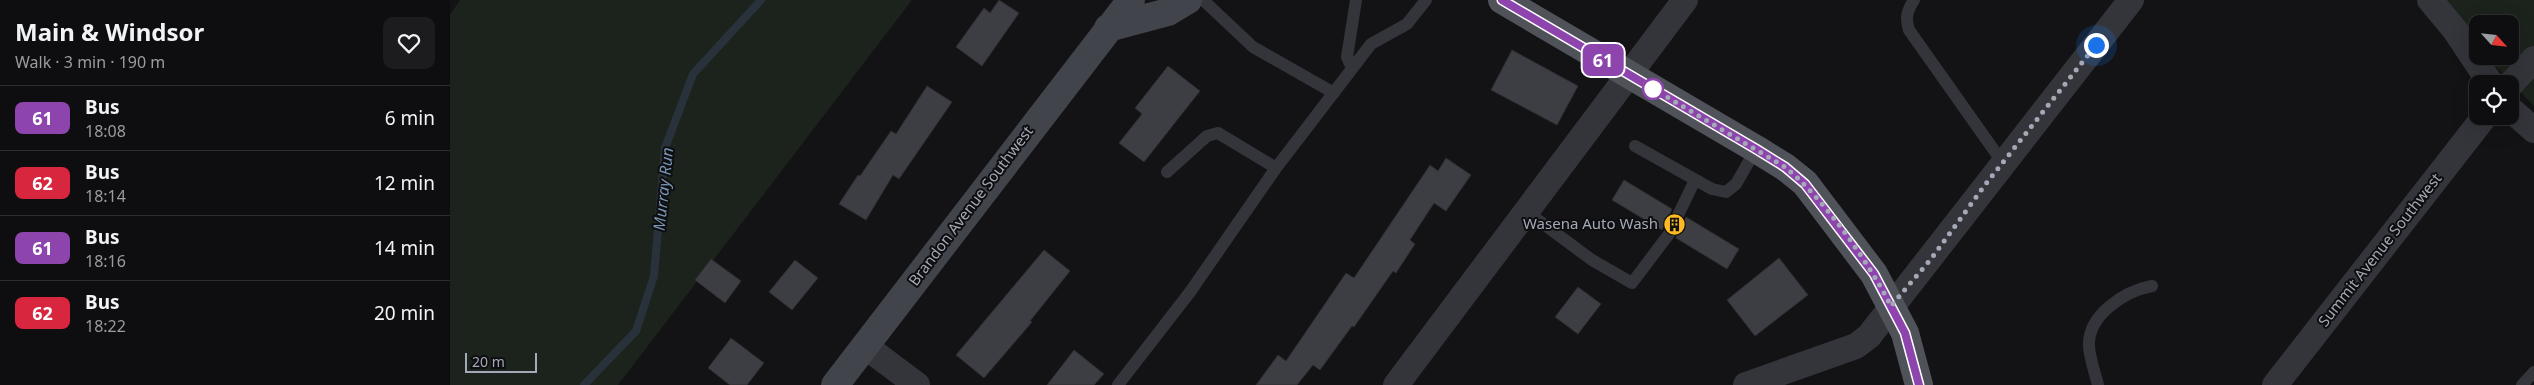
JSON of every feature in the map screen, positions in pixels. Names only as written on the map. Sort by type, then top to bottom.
[{"type":"main road","name":"Brandon Avenue Southwest","points":[[1108,28],[1115,0]]},
{"type":"main road","name":"Brandon Avenue Southwest","points":[[835,385],[1131,0]]},
{"type":"main road","points":[[1108,28],[1147,0]]},
{"type":"main road","points":[[1108,28],[1168,12],[1188,0]]},
{"type":"main road","points":[[1502,0],[1756,149],[1785,167],[1805,184],[1874,274],[1905,333],[1919,385]]},
{"type":"street","points":[[1396,385],[1685,0]]},
{"type":"street","points":[[1746,385],[1856,346],[1869,336],[1891,306],[1931,259],[2002,164],[2130,0]]},
{"type":"street","points":[[2430,0],[2455,30],[2485,75]]},
{"type":"street","points":[[2519,75],[2534,59]]},
{"type":"street","points":[[2519,117],[2534,130]]},
{"type":"street","name":"Summit Avenue Southwest","points":[[2275,385],[2478,125]]},
{"type":"street","points":[[865,346],[917,385]]},
{"type":"lane","points":[[1203,0],[1252,47],[1334,93]]},
{"type":"lane","points":[[1352,68],[1347,57],[1356,0]]},
{"type":"lane","points":[[1118,385],[1190,292],[1276,168],[1371,44],[1407,24],[1426,0]]},
{"type":"lane","points":[[1914,0],[1908,9],[1906,21],[1910,30],[2002,164]]},
{"type":"lane","points":[[1167,172],[1207,136],[1218,133],[1276,168]]},
{"type":"lane","points":[[1634,146],[1712,189],[1726,192],[1736,184],[1756,149]]},
{"type":"lane","points":[[1526,211],[1592,260],[1632,283],[1669,234],[1695,180]]},
{"type":"lane","points":[[2098,385],[2089,347],[2090,333],[2096,321],[2123,296],[2137,289],[2152,286]]},
{"type":"lane","points":[[2522,385],[2534,372]]},
{"type":"shaded area","points":[[460,0],[912,0],[618,385],[450,385],[450,15]]},
{"type":"shaded area","points":[[2431,0],[2534,0],[2534,106],[2519,91],[2519,75],[2504,75],[2494,65],[2519,65],[2519,15],[2469,15],[2469,40]]},
{"type":"building","points":[[999,0],[1019,13],[982,66],[956,47],[984,8],[990,13]]},
{"type":"building","points":[[1512,50],[1578,86],[1557,125],[1491,90]]},
{"type":"building","points":[[1168,66],[1200,91],[1144,162],[1119,143],[1142,114],[1135,108]]},
{"type":"building","points":[[927,86],[952,102],[899,179],[893,175],[866,220],[839,204],[891,131],[896,134]]},
{"type":"building","points":[[1446,158],[1471,175],[1446,211],[1434,203],[1410,240],[1415,244],[1396,273],[1393,271],[1354,327],[1352,326],[1320,370],[1313,365],[1297,385],[1256,385],[1278,355],[1286,361],[1346,273],[1354,278],[1430,165],[1438,171]]},
{"type":"building","points":[[1624,180],[1672,209],[1662,230],[1612,200]]},
{"type":"building","points":[[1686,217],[1739,249],[1727,269],[1676,238]]},
{"type":"building","points":[[1044,250],[1070,271],[1030,321],[1032,322],[984,378],[956,355]]},
{"type":"building","points":[[1779,258],[1808,295],[1755,336],[1727,300]]},
{"type":"building","points":[[711,259],[741,281],[725,303],[695,280]]},
{"type":"building","points":[[795,260],[818,278],[792,310],[769,292]]},
{"type":"building","points":[[1578,287],[1601,304],[1578,334],[1555,317]]},
{"type":"building","points":[[731,338],[764,363],[747,385],[730,385],[708,368]]},
{"type":"building","points":[[1074,350],[1104,374],[1094,385],[1047,385]]},
{"type":"waterway","name":"Murray Run","points":[[584,385],[636,331],[654,276],[665,148],[693,74],[761,0]]},
{"type":"bus line","name":"61","points":[[1502,0],[1756,149],[1785,167],[1805,184],[1874,274],[1905,333],[1919,385]]},
{"type":"place","name":"Wasena Auto Wash","points":[[1674,224]]},
{"type":"route","points":[[1653,89],[1645,84],[1785,167],[1805,184],[1874,274],[1891,306],[1931,259],[1985,185],[2096,45]]}]
